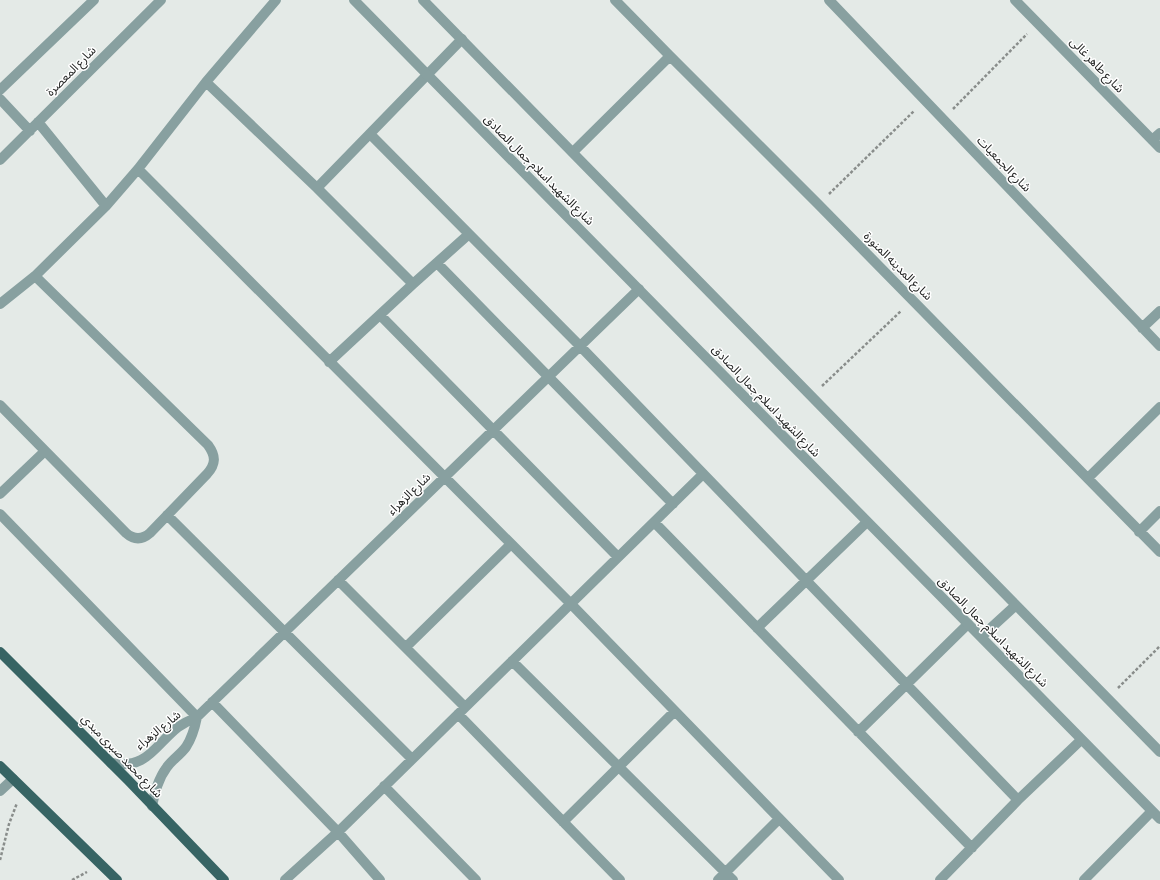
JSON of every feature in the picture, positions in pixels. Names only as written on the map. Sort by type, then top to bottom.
[{"type":"main road","name":"شارع محمد صبرى مبدي","points":[[0,652],[111,763],[221,878]]},
{"type":"main road","points":[[0,766],[116,880]]},
{"type":"street","points":[[0,90],[94,0]]},
{"type":"street","name":"شارع المعصرة","points":[[0,160],[161,0]]},
{"type":"street","points":[[1,301],[35,276],[106,206],[138,169],[206,82],[276,0]]},
{"type":"street","name":"شارع الشهيد اسلام جمال الصادق","points":[[354,0],[1160,819]]},
{"type":"street","points":[[423,0],[1160,752]]},
{"type":"street","name":"شارع المدينه المنورة","points":[[615,0],[913,300],[1160,552]]},
{"type":"street","name":"شارع الجمعيات","points":[[829,0],[1160,346]]},
{"type":"street","name":"شارع طاهر غالى","points":[[1015,0],[1160,148]]},
{"type":"street","points":[[317,188],[462,39]]},
{"type":"street","points":[[573,152],[670,56]]},
{"type":"street","points":[[206,82],[317,188],[413,284]]},
{"type":"street","points":[[0,99],[30,130]]},
{"type":"street","points":[[38,122],[106,206]]},
{"type":"street","points":[[1152,140],[1160,132]]},
{"type":"street","points":[[370,134],[580,346],[1018,800]]},
{"type":"street","points":[[138,169],[571,604],[839,880]]},
{"type":"street","points":[[329,362],[469,234]]},
{"type":"street","points":[[437,263],[673,504]]},
{"type":"street","points":[[0,406],[130,537],[141,538],[145,536],[212,469],[214,463],[212,450],[35,276]]},
{"type":"street","name":"شارع الزهراء","points":[[111,763],[120,765],[139,762],[148,756],[177,728],[185,722],[197,717],[639,289]]},
{"type":"street","points":[[1142,328],[1160,311]]},
{"type":"street","points":[[380,315],[618,557]]},
{"type":"street","points":[[1088,478],[1160,407]]},
{"type":"street","points":[[0,494],[45,451]]},
{"type":"street","points":[[285,880],[338,832],[703,474]]},
{"type":"street","points":[[1139,532],[1160,511]]},
{"type":"street","points":[[0,514],[197,717]]},
{"type":"street","points":[[167,515],[412,759]]},
{"type":"street","points":[[654,522],[972,848]]},
{"type":"street","points":[[757,628],[867,522]]},
{"type":"street","points":[[406,648],[511,544]]},
{"type":"street","points":[[338,580],[406,648],[563,822],[620,880]]},
{"type":"street","points":[[981,638],[1016,604]]},
{"type":"street","points":[[858,732],[968,624]]},
{"type":"street","points":[[512,661],[618,767],[725,878],[780,819]]},
{"type":"street","points":[[212,702],[338,832],[380,880]]},
{"type":"street","points":[[563,822],[675,711]]},
{"type":"street","name":"شارع الزهراء","points":[[152,806],[161,776],[166,768],[186,747],[197,717]]},
{"type":"street","points":[[940,880],[1018,800],[1081,740]]},
{"type":"street","points":[[0,791],[13,779]]},
{"type":"street","points":[[384,786],[476,880]]},
{"type":"street","points":[[1084,880],[1152,811]]},
{"type":"path","points":[[943,120],[1038,23]]},
{"type":"path","points":[[818,204],[925,101]]},
{"type":"path","points":[[811,396],[913,300]]},
{"type":"path","points":[[1108,698],[1160,646]]},
{"type":"path","points":[[0,860],[9,824],[22,788]]}]
